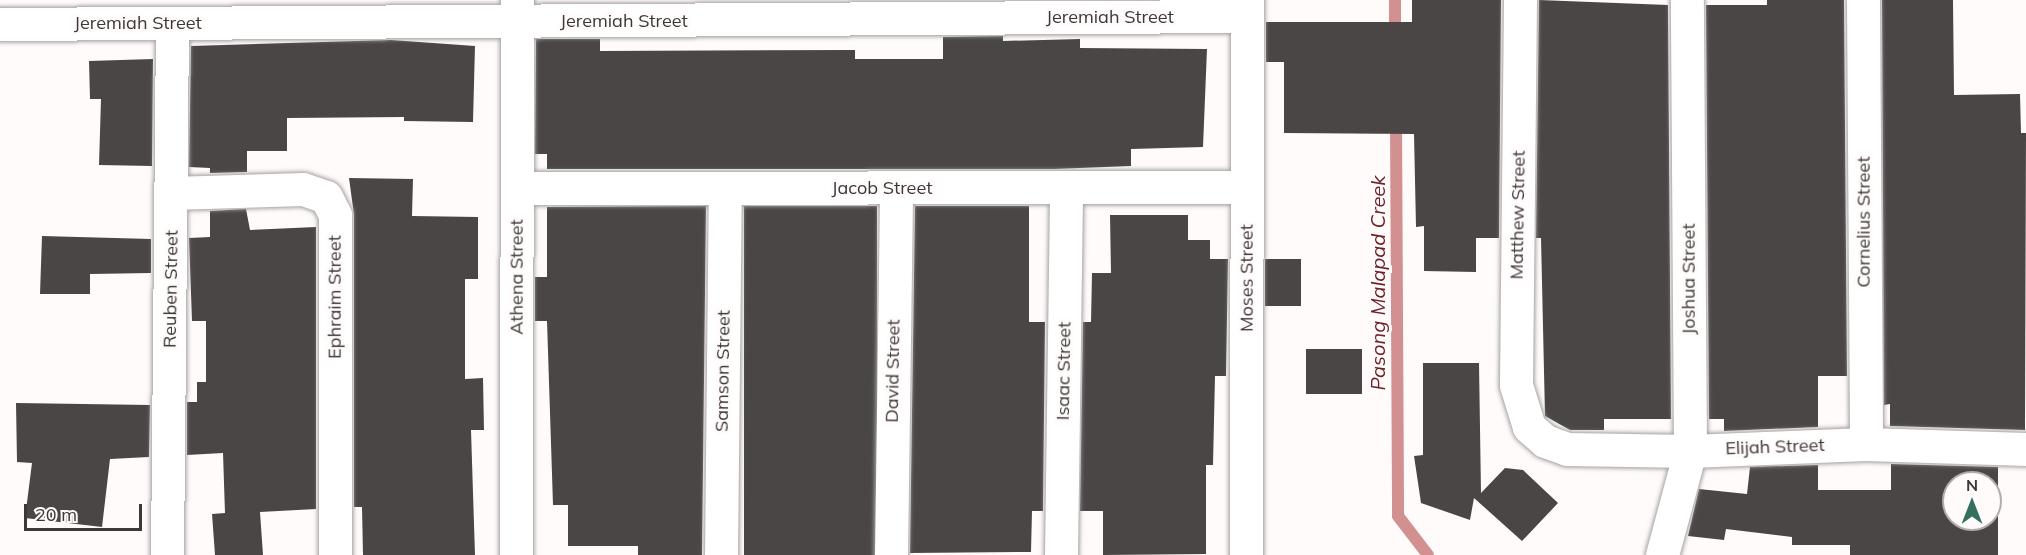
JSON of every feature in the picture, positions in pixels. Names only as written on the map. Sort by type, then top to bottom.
[{"type":"street","name":"Matthew Street","points":[[1520,0],[1516,385],[1529,427]]},
{"type":"street","name":"Joshua Street","points":[[1666,541],[1690,451],[1687,0]]},
{"type":"street","name":"Cornelius Street","points":[[1863,0],[1866,444]]},
{"type":"street","name":"Jeremiah Street","points":[[0,24],[172,24],[517,11],[1247,8]]},
{"type":"street","name":"Moses Street","points":[[1246,555],[1247,8]]},
{"type":"street","name":"Athena Street","points":[[516,555],[517,11]]},
{"type":"street","name":"Reuben Street","points":[[167,555],[172,24]]},
{"type":"street","name":"Isaac Street","points":[[1061,555],[1066,187]]},
{"type":"street","name":"Jacob Street","points":[[517,188],[1247,187]]},
{"type":"street","name":"Samson Street","points":[[721,555],[725,188]]},
{"type":"street","name":"David Street","points":[[891,555],[896,188]]},
{"type":"street","name":"Ephraim Street","points":[[172,193],[303,189],[326,197],[335,215],[335,555]]},
{"type":"street","name":"Elijah Street","points":[[1529,427],[1545,441],[1567,449],[1690,451],[1866,444],[2026,449]]},
{"type":"building","points":[[1412,0],[1501,0],[1499,238],[1476,238],[1476,272],[1424,271],[1424,226],[1416,227],[1414,134],[1284,133],[1284,62],[1266,62],[1266,22],[1412,22]]},
{"type":"building","points":[[1539,0],[1668,5],[1671,419],[1604,419],[1604,430],[1570,430],[1545,416],[1541,238],[1536,238]]},
{"type":"building","points":[[1767,0],[1844,0],[1847,376],[1818,376],[1818,427],[1724,431],[1724,419],[1709,419],[1706,5],[1767,5]]},
{"type":"building","points":[[1882,0],[1953,0],[1954,95],[2020,94],[2021,133],[2026,133],[2025,430],[1890,426],[1890,404],[1884,405]]},
{"type":"building","points":[[1003,36],[1003,41],[1080,39],[1080,48],[1207,49],[1203,147],[1131,149],[1131,166],[1054,169],[547,169],[547,154],[535,154],[536,39],[600,39],[600,51],[855,50],[855,59],[943,59],[943,37]]},
{"type":"building","points":[[391,40],[475,46],[473,122],[404,121],[404,117],[287,118],[287,151],[247,151],[247,172],[210,173],[210,168],[189,167],[191,46]]},
{"type":"building","points":[[153,59],[152,166],[99,165],[101,99],[90,99],[89,61]]},
{"type":"building","points":[[349,178],[413,179],[412,216],[478,217],[478,279],[465,279],[465,379],[483,378],[484,430],[471,430],[475,555],[363,555],[362,507],[354,507],[354,215]]},
{"type":"building","points":[[706,206],[702,555],[638,555],[638,546],[568,546],[568,505],[553,505],[547,321],[535,321],[535,277],[547,277],[547,207]]},
{"type":"building","points":[[744,206],[877,206],[877,555],[744,555]]},
{"type":"building","points":[[915,206],[1029,206],[1029,322],[1045,322],[1043,511],[1032,511],[1031,552],[910,553]]},
{"type":"building","points":[[246,209],[250,230],[316,227],[316,509],[260,512],[263,555],[215,555],[212,514],[225,513],[223,453],[187,455],[187,402],[197,402],[197,382],[206,382],[206,321],[192,321],[189,238],[210,237],[210,211]]},
{"type":"building","points":[[1110,215],[1188,215],[1188,240],[1210,240],[1210,259],[1228,259],[1226,376],[1215,376],[1213,465],[1206,465],[1206,554],[1103,555],[1103,511],[1080,511],[1083,322],[1091,322],[1092,273],[1111,273]]},
{"type":"building","points":[[42,236],[151,239],[151,273],[90,274],[90,294],[40,294]]},
{"type":"building","points":[[1265,259],[1301,259],[1301,306],[1265,306]]},
{"type":"building","points":[[1306,349],[1362,349],[1362,394],[1306,394]]},
{"type":"building","points":[[1423,363],[1479,363],[1481,493],[1505,468],[1523,470],[1558,503],[1522,541],[1474,498],[1470,520],[1421,503],[1414,456],[1423,455]]},
{"type":"building","points":[[16,403],[150,405],[149,457],[110,459],[102,527],[25,518],[32,463],[17,462]]},
{"type":"building","points":[[1891,464],[1998,467],[1998,471],[1942,471],[1942,531],[1998,531],[1998,555],[1850,555],[1850,545],[1792,545],[1792,537],[1726,529],[1724,540],[1688,536],[1699,489],[1747,494],[1750,467],[1818,465],[1818,490],[1891,490]]},
{"type":"waterway","name":"Pasong Malapad Creek","points":[[1395,0],[1395,36]]},
{"type":"waterway","name":"Pasong Malapad Creek","points":[[1396,120],[1398,516],[1428,555]]}]
